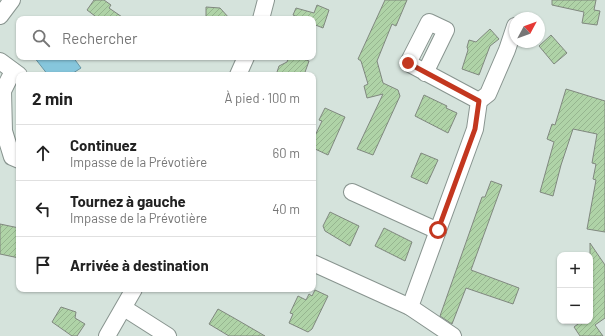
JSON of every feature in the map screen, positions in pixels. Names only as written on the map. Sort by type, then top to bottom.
[{"type":"street","points":[[0,16],[12,0]]},
{"type":"street","points":[[262,16],[266,0]]},
{"type":"street","points":[[410,307],[475,129],[479,101],[488,94],[509,44]]},
{"type":"street","points":[[239,72],[245,60]]},
{"type":"street","points":[[0,61],[16,73],[3,91],[4,131],[12,157],[16,159]]},
{"type":"street","points":[[425,73],[479,101]]},
{"type":"street","points":[[352,192],[438,230]]},
{"type":"street","points":[[316,264],[410,307],[453,336]]},
{"type":"street","points":[[107,336],[132,292]]},
{"type":"street","points":[[124,308],[168,336]]},
{"type":"water","points":[[36,60],[75,60],[81,68],[75,72],[46,72]]},
{"type":"building","points":[[94,0],[104,0],[111,5],[109,8],[121,16],[95,16],[87,10]]},
{"type":"building","points":[[385,0],[407,0],[396,26],[392,24],[377,61],[383,83],[398,90],[400,96],[373,155],[357,149],[383,94],[367,98],[364,86],[368,84],[361,61],[358,59]]},
{"type":"building","points":[[552,0],[596,0],[594,10],[600,11],[597,25],[582,23],[584,12],[552,5]]},
{"type":"building","points":[[317,5],[329,10],[323,28],[316,25],[316,16],[293,15],[296,8],[314,13]]},
{"type":"building","points":[[206,7],[220,8],[227,16],[206,16]]},
{"type":"building","points":[[490,29],[499,39],[490,46],[479,75],[462,69],[468,50],[467,47],[469,40],[476,42]]},
{"type":"building","points":[[551,35],[567,53],[554,64],[541,48],[545,48],[545,40]]},
{"type":"building","points":[[288,60],[309,61],[305,72],[277,72],[279,66],[287,62]]},
{"type":"building","points":[[566,89],[605,101],[605,232],[587,229],[596,180],[593,179],[596,164],[592,163],[597,134],[573,129],[561,165],[553,196],[540,192],[554,142],[547,139],[552,124],[555,125]]},
{"type":"building","points":[[424,95],[447,106],[446,108],[457,113],[448,133],[415,116]]},
{"type":"building","points":[[325,108],[345,117],[328,155],[316,149],[316,134],[322,121],[319,120]]},
{"type":"building","points":[[421,153],[438,160],[427,184],[411,177]]},
{"type":"building","points":[[491,181],[502,185],[471,270],[519,288],[513,304],[466,288],[452,324],[440,316],[482,197],[485,197]]},
{"type":"building","points":[[330,212],[359,226],[350,246],[325,231],[323,226]]},
{"type":"building","points":[[0,224],[16,227],[16,257],[0,254]]},
{"type":"building","points":[[384,228],[412,242],[405,261],[375,246]]},
{"type":"building","points":[[590,243],[605,265],[605,318],[595,325],[603,336],[580,336],[574,327],[578,324],[593,324],[593,252],[590,252]]},
{"type":"building","points":[[316,290],[328,296],[312,329],[308,332],[289,323],[293,314],[290,313],[298,296],[306,300],[309,294],[312,296]]},
{"type":"building","points":[[61,307],[76,312],[75,318],[85,324],[77,336],[72,336],[52,322]]},
{"type":"building","points":[[218,309],[265,336],[229,336],[209,324]]},
{"type":"route","points":[[408,63],[479,101],[475,129],[438,230]]}]
